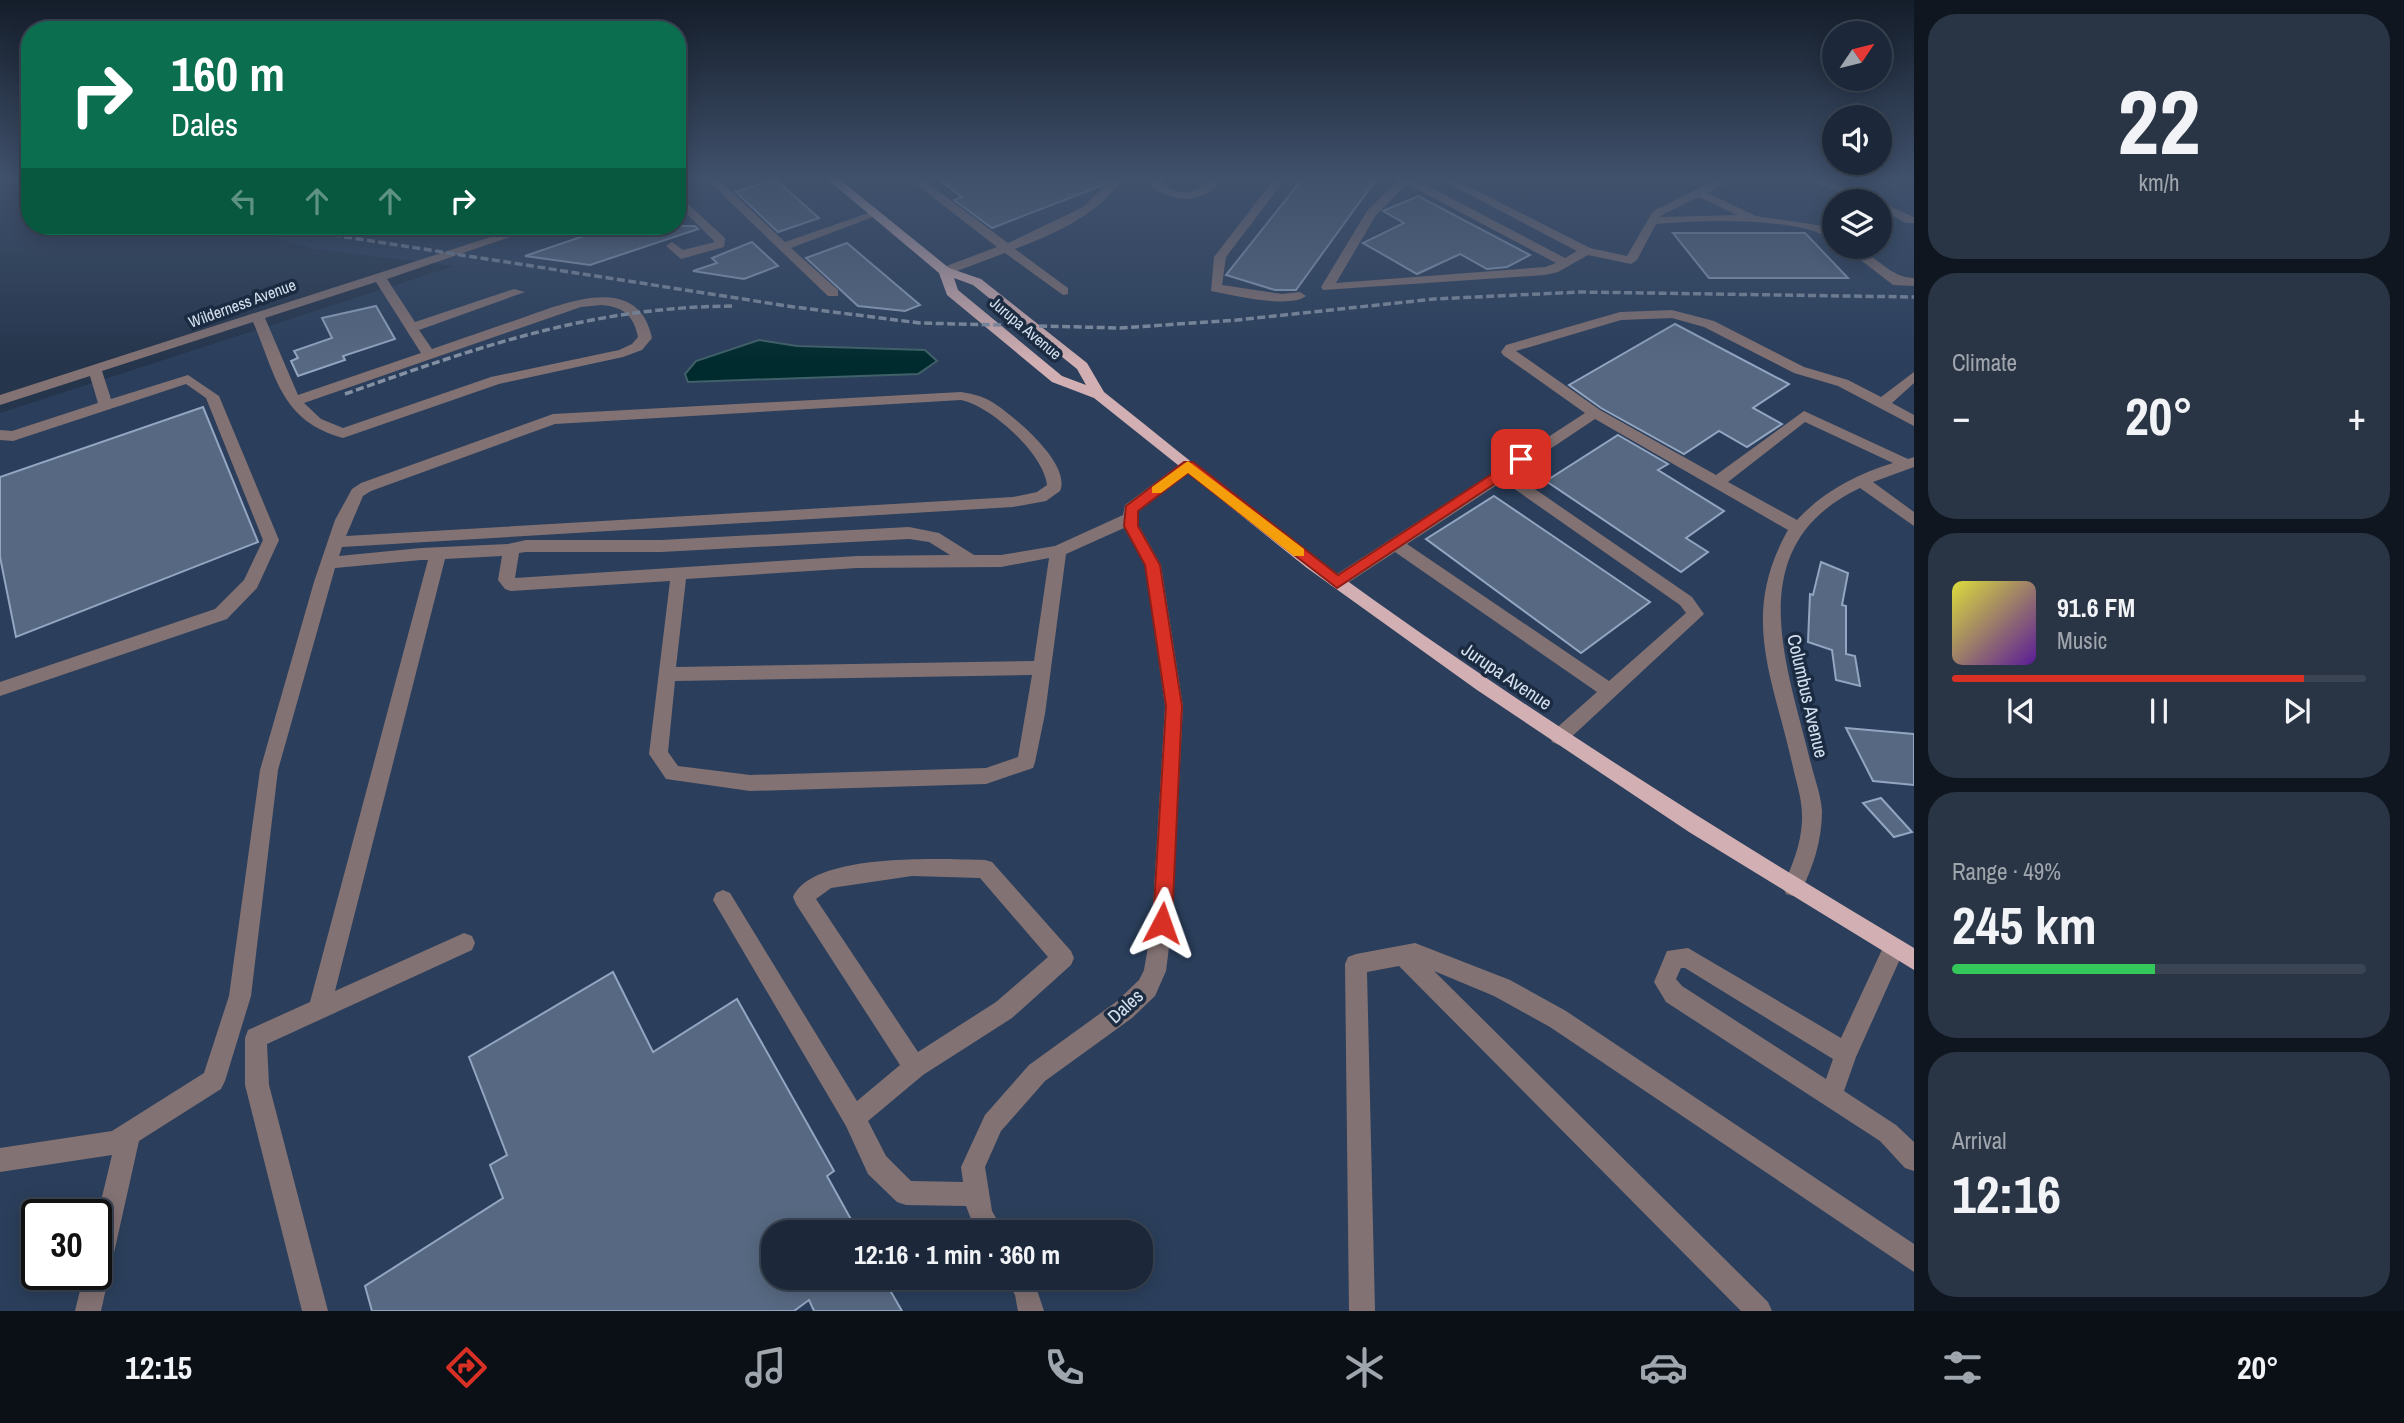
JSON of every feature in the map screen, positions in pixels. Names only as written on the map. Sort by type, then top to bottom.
[{"type":"main road","name":"Jurupa Avenue","points":[[906,239],[945,271],[977,282],[1082,366],[1099,395]]},
{"type":"main road","name":"Jurupa Avenue","points":[[945,271],[952,292],[1057,379],[1099,395],[1337,582],[1559,737],[1793,887],[1904,954]]},
{"type":"street","name":"Wilderness Avenue","points":[[0,400],[494,239]]},
{"type":"street","points":[[672,246],[681,255],[688,255],[721,241],[719,239]]},
{"type":"street","points":[[775,239],[832,293]]},
{"type":"street","points":[[783,247],[805,239]]},
{"type":"street","points":[[994,239],[1063,291]]},
{"type":"street","points":[[945,271],[1024,239]]},
{"type":"street","points":[[1234,239],[1220,257],[1215,288],[1282,298],[1300,296]]},
{"type":"street","points":[[1355,239],[1326,287],[1545,271],[1586,251]]},
{"type":"street","points":[[1522,239],[1565,262]]},
{"type":"street","points":[[1563,239],[1586,251],[1631,260],[1642,239]]},
{"type":"street","points":[[1866,259],[1897,282],[1914,282]]},
{"type":"street","points":[[378,275],[429,355]]},
{"type":"street","points":[[411,328],[519,292]]},
{"type":"street","points":[[257,316],[296,401],[314,421],[342,433],[496,380],[623,353],[637,347],[645,338],[645,330],[633,310],[624,303],[589,301],[296,401]]},
{"type":"street","points":[[1796,527],[1595,413],[1508,352],[1511,348],[1620,316],[1672,314],[1709,324],[1799,370],[1843,383],[1914,421]]},
{"type":"street","points":[[95,370],[106,405]]},
{"type":"street","points":[[1882,404],[1914,376]]},
{"type":"street","points":[[0,435],[13,436],[188,379],[212,396],[271,540],[251,584],[221,614],[0,689]]},
{"type":"street","points":[[0,1160],[116,1142],[213,1081],[240,996],[269,770],[343,520],[357,494],[366,487],[553,419],[961,396],[977,400],[1008,422],[1049,463],[1056,480],[1055,487],[1041,497],[1013,502],[337,542]]},
{"type":"street","points":[[1337,582],[1595,413]]},
{"type":"street","points":[[1716,483],[1804,416],[1911,463]]},
{"type":"street","name":"Columbus Avenue","points":[[1793,887],[1807,859],[1812,811],[1776,663],[1770,595],[1782,552],[1796,527],[1825,500],[1860,480],[1911,463]]},
{"type":"street","points":[[512,550],[506,580],[511,585],[858,562],[1001,561],[1058,551],[1131,519],[1131,509],[1188,466]]},
{"type":"street","points":[[1502,473],[1686,601],[1696,614],[1559,737]]},
{"type":"street","points":[[1860,480],[1914,520]]},
{"type":"street","name":"Dales","points":[[983,1220],[980,1215],[973,1167],[993,1123],[1037,1073],[1124,1010],[1147,988],[1155,971],[1162,923],[1174,706],[1153,565],[1131,526],[1131,519]]},
{"type":"street","points":[[329,563],[439,553],[512,550],[526,546],[661,546],[909,533],[933,537],[971,561]]},
{"type":"street","points":[[1395,545],[1609,690]]},
{"type":"street","points":[[679,574],[669,626],[667,674],[658,754],[673,773],[750,783],[986,776],[1026,762],[1058,551]]},
{"type":"street","points":[[319,1009],[439,553]]},
{"type":"street","points":[[667,674],[1042,668]]},
{"type":"street","points":[[854,1118],[915,1067],[1004,1010],[1063,958],[985,869],[912,867],[827,879],[803,897],[915,1067]]},
{"type":"street","points":[[723,900],[854,1118],[877,1166],[906,1193],[977,1194]]},
{"type":"street","points":[[314,1311],[257,1085],[256,1038],[464,943]]},
{"type":"street","points":[[1362,1311],[1356,964],[1415,953],[1470,975],[1558,1019],[1914,1259]]},
{"type":"street","points":[[1831,1096],[1846,1054],[1904,954]]},
{"type":"street","points":[[1403,955],[1759,1311]]},
{"type":"street","points":[[1846,1054],[1688,958],[1675,958],[1667,972],[1665,982],[1674,994],[1888,1133],[1914,1159]]},
{"type":"street","points":[[88,1311],[129,1133]]},
{"type":"street","points":[[1026,1290],[1031,1311]]},
{"type":"shaded area","points":[[278,239],[1822,239],[1822,259],[1892,259],[1892,239],[1914,239],[1914,1311],[0,1311],[0,413],[454,266],[315,249]]},
{"type":"shaded area","points":[[759,340],[797,346],[925,350],[937,361],[918,374],[688,382],[685,374],[696,361]]},
{"type":"building","points":[[574,239],[667,239],[590,265],[525,256]]},
{"type":"building","points":[[1254,239],[1333,239],[1296,290],[1275,290],[1226,275]]},
{"type":"building","points":[[1371,239],[1500,239],[1530,255],[1507,267],[1487,269],[1460,254],[1417,274],[1363,243]]},
{"type":"building","points":[[1678,239],[1811,239],[1822,251],[1822,259],[1830,259],[1848,278],[1709,278]]},
{"type":"building","points":[[752,242],[778,266],[744,279],[693,271],[717,263],[712,258]]},
{"type":"building","points":[[847,243],[920,305],[905,311],[858,306],[806,258]]},
{"type":"building","points":[[376,306],[395,339],[343,356],[345,360],[298,376],[291,361],[298,358],[294,351],[332,338],[322,318]]},
{"type":"building","points":[[1675,324],[1789,384],[1753,408],[1782,424],[1747,447],[1719,431],[1684,454],[1601,408],[1569,385]]},
{"type":"building","points":[[203,407],[258,542],[16,637],[0,557],[0,477]]},
{"type":"building","points":[[1618,435],[1668,464],[1658,470],[1724,511],[1686,538],[1708,552],[1681,572],[1546,481]]},
{"type":"building","points":[[1494,496],[1650,602],[1581,653],[1426,539]]},
{"type":"building","points":[[1821,562],[1848,573],[1842,605],[1846,606],[1846,654],[1855,656],[1860,686],[1836,680],[1832,650],[1808,642],[1810,594],[1813,595]]},
{"type":"building","points":[[1846,728],[1914,734],[1914,785],[1873,781]]},
{"type":"building","points":[[1881,798],[1912,832],[1894,837],[1863,803]]},
{"type":"building","points":[[613,972],[653,1052],[737,999],[834,1171],[827,1176],[851,1220],[761,1220],[761,1290],[890,1290],[902,1311],[814,1311],[809,1300],[794,1311],[372,1311],[365,1286],[503,1198],[490,1165],[507,1155],[469,1057]]},
{"type":"railway","points":[[360,239],[794,307],[920,323],[1120,328],[1237,320],[1434,299],[1580,292],[1914,297]]},
{"type":"railway","points":[[345,394],[489,346],[583,322],[681,308],[734,306]]},
{"type":"slow traffic","points":[[1156,490],[1188,466],[1299,552]]},
{"type":"route","points":[[1162,923],[1174,706],[1153,565],[1131,526],[1131,509],[1188,466],[1337,582],[1521,459]]}]
